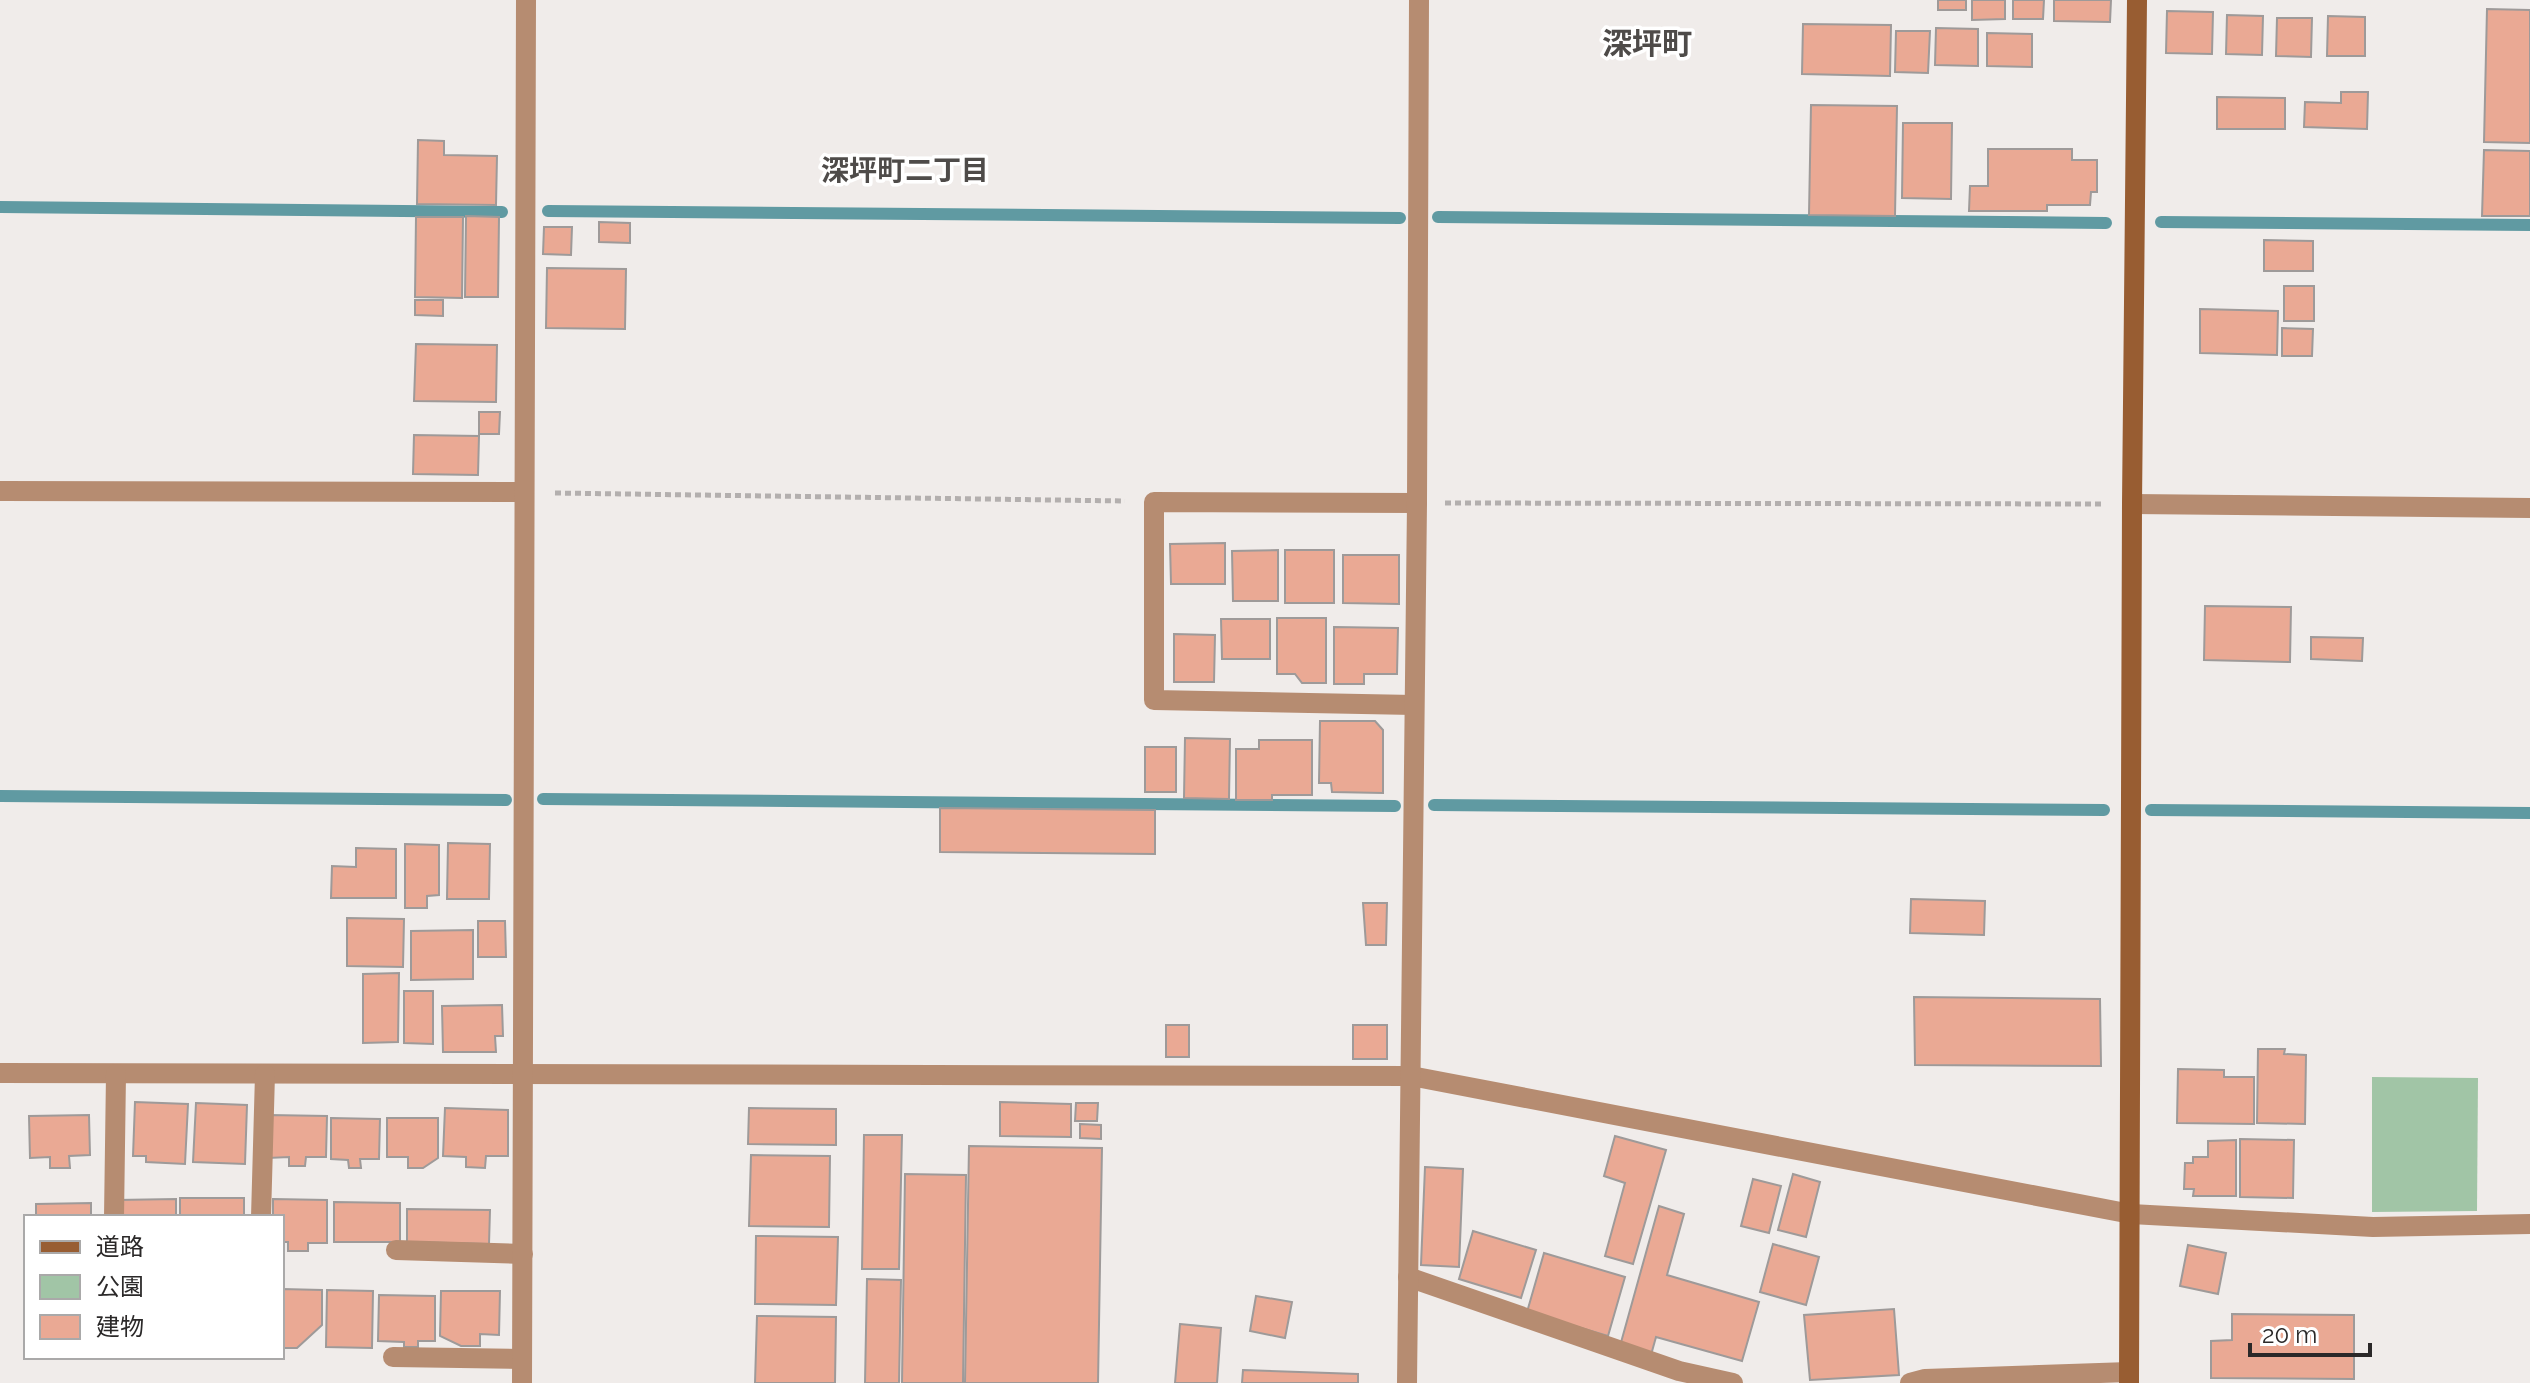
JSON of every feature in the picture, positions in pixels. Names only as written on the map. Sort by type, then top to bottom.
[{"type":"street","points":[[522,1383],[526,0]]},
{"type":"street","points":[[1407,1383],[1419,0]]},
{"type":"street","points":[[1910,1383],[1925,1379],[2129,1378],[2137,0]]},
{"type":"street","points":[[0,491],[524,492]]},
{"type":"street","points":[[1414,705],[1154,700],[1154,502],[1417,503]]},
{"type":"street","points":[[2132,504],[2530,508]]},
{"type":"street","points":[[0,1073],[1411,1076],[2131,1214],[2373,1227],[2530,1224]]},
{"type":"street","points":[[114,1215],[116,1074]]},
{"type":"street","points":[[261,1215],[265,1074]]},
{"type":"street","points":[[396,1250],[523,1254]]},
{"type":"street","points":[[1408,1277],[1679,1371],[1733,1383]]},
{"type":"street","points":[[393,1357],[522,1359]]},
{"type":"path","points":[[524,492],[1154,502]]},
{"type":"path","points":[[1417,503],[2132,504]]},
{"type":"green space","points":[[2372,1077],[2478,1078],[2477,1211],[2372,1212]]},
{"type":"building","points":[[1938,0],[1966,0],[1966,10],[1938,10]]},
{"type":"building","points":[[1972,0],[2005,0],[2005,19],[1972,20]]},
{"type":"building","points":[[2013,0],[2044,0],[2043,19],[2013,19]]},
{"type":"building","points":[[2054,0],[2111,0],[2110,22],[2054,21]]},
{"type":"building","points":[[2487,9],[2530,10],[2530,143],[2484,142]]},
{"type":"building","points":[[2167,11],[2213,12],[2212,54],[2166,53]]},
{"type":"building","points":[[2227,15],[2263,16],[2262,55],[2226,54]]},
{"type":"building","points":[[2328,16],[2365,17],[2365,56],[2327,56]]},
{"type":"building","points":[[2277,18],[2312,18],[2311,57],[2276,56]]},
{"type":"building","points":[[1803,24],[1891,25],[1890,76],[1802,74]]},
{"type":"building","points":[[1936,28],[1978,29],[1978,66],[1935,65]]},
{"type":"building","points":[[1896,31],[1930,31],[1928,73],[1895,72]]},
{"type":"building","points":[[1987,33],[2032,34],[2032,67],[1987,66]]},
{"type":"building","points":[[2341,92],[2368,92],[2367,129],[2304,127],[2305,102],[2341,103]]},
{"type":"building","points":[[2217,97],[2285,98],[2285,129],[2217,129]]},
{"type":"building","points":[[1811,105],[1897,106],[1895,216],[1809,215]]},
{"type":"building","points":[[1903,123],[1952,123],[1951,199],[1902,198]]},
{"type":"building","points":[[418,140],[444,141],[444,155],[497,156],[496,205],[417,204]]},
{"type":"building","points":[[1988,149],[2072,149],[2072,160],[2097,160],[2097,192],[2091,192],[2090,205],[2047,205],[2047,211],[1969,211],[1970,186],[1988,186]]},
{"type":"building","points":[[2484,150],[2530,151],[2530,216],[2482,216]]},
{"type":"building","points":[[466,216],[499,217],[498,297],[465,297]]},
{"type":"building","points":[[416,217],[463,217],[462,298],[415,297]]},
{"type":"building","points":[[599,222],[630,223],[630,243],[599,242]]},
{"type":"building","points":[[544,227],[572,227],[571,255],[543,254]]},
{"type":"building","points":[[2264,240],[2313,241],[2313,271],[2264,271]]},
{"type":"building","points":[[547,268],[626,269],[625,329],[546,328]]},
{"type":"building","points":[[2284,286],[2314,286],[2314,321],[2284,321]]},
{"type":"building","points":[[415,300],[443,300],[443,316],[415,315]]},
{"type":"building","points":[[2200,309],[2278,311],[2277,355],[2200,353]]},
{"type":"building","points":[[2282,328],[2313,329],[2312,356],[2282,356]]},
{"type":"building","points":[[416,344],[497,345],[496,402],[414,401]]},
{"type":"building","points":[[479,412],[500,412],[499,434],[479,434]]},
{"type":"building","points":[[414,435],[479,436],[478,475],[413,474]]},
{"type":"building","points":[[1225,543],[1225,584],[1171,584],[1170,544]]},
{"type":"building","points":[[1278,550],[1278,601],[1233,601],[1232,551]]},
{"type":"building","points":[[1285,550],[1334,550],[1334,603],[1285,603]]},
{"type":"building","points":[[1343,555],[1399,555],[1399,604],[1343,603]]},
{"type":"building","points":[[2205,606],[2291,607],[2290,662],[2204,660]]},
{"type":"building","points":[[1277,618],[1326,618],[1326,683],[1302,683],[1295,674],[1277,674]]},
{"type":"building","points":[[1221,619],[1270,619],[1270,659],[1222,659]]},
{"type":"building","points":[[1334,627],[1398,628],[1397,674],[1364,674],[1364,684],[1334,684]]},
{"type":"building","points":[[1174,634],[1215,635],[1214,682],[1174,682]]},
{"type":"building","points":[[2311,637],[2363,638],[2362,661],[2311,659]]},
{"type":"building","points":[[1320,721],[1375,721],[1383,730],[1383,793],[1332,792],[1331,783],[1319,783]]},
{"type":"building","points":[[1185,738],[1230,739],[1229,799],[1184,798]]},
{"type":"building","points":[[1259,740],[1312,740],[1312,795],[1272,795],[1272,800],[1236,800],[1236,749],[1259,749]]},
{"type":"building","points":[[1145,747],[1176,747],[1176,792],[1145,792]]},
{"type":"building","points":[[940,808],[1155,810],[1155,854],[940,852]]},
{"type":"building","points":[[448,843],[490,844],[489,899],[447,899]]},
{"type":"building","points":[[405,844],[439,845],[439,895],[427,896],[427,908],[405,908]]},
{"type":"building","points":[[356,848],[396,849],[396,898],[331,898],[332,866],[356,867]]},
{"type":"building","points":[[1911,899],[1985,901],[1984,935],[1910,933]]},
{"type":"building","points":[[1363,903],[1387,903],[1386,945],[1366,945]]},
{"type":"building","points":[[347,918],[404,919],[403,967],[347,966]]},
{"type":"building","points":[[478,921],[505,921],[506,957],[478,957]]},
{"type":"building","points":[[473,930],[473,979],[411,980],[411,931]]},
{"type":"building","points":[[399,973],[398,1042],[363,1043],[363,974]]},
{"type":"building","points":[[404,991],[433,991],[433,1044],[404,1043]]},
{"type":"building","points":[[1914,997],[2100,999],[2101,1066],[1915,1065]]},
{"type":"building","points":[[502,1005],[503,1036],[495,1036],[496,1052],[443,1052],[442,1006]]},
{"type":"building","points":[[1166,1025],[1189,1025],[1189,1057],[1166,1057]]},
{"type":"building","points":[[1353,1025],[1387,1025],[1387,1059],[1353,1059]]},
{"type":"building","points":[[2258,1049],[2285,1049],[2284,1054],[2306,1055],[2305,1124],[2257,1123]]},
{"type":"building","points":[[2178,1069],[2224,1070],[2224,1077],[2254,1077],[2254,1124],[2177,1123]]},
{"type":"building","points":[[135,1102],[188,1104],[185,1164],[146,1162],[146,1156],[133,1156]]},
{"type":"building","points":[[1000,1102],[1071,1104],[1071,1137],[1000,1136]]},
{"type":"building","points":[[196,1103],[247,1105],[245,1164],[193,1162]]},
{"type":"building","points":[[1076,1103],[1098,1103],[1097,1121],[1075,1121]]},
{"type":"building","points":[[445,1108],[508,1110],[508,1156],[486,1156],[485,1168],[466,1167],[466,1157],[443,1156]]},
{"type":"building","points":[[749,1108],[836,1109],[836,1145],[748,1144]]},
{"type":"building","points":[[89,1115],[90,1155],[69,1156],[70,1168],[50,1168],[50,1157],[30,1158],[29,1116]]},
{"type":"building","points":[[269,1115],[327,1116],[326,1157],[306,1157],[305,1166],[289,1166],[289,1157],[268,1158]]},
{"type":"building","points":[[331,1118],[380,1119],[379,1159],[360,1159],[361,1168],[349,1168],[348,1160],[331,1159]]},
{"type":"building","points":[[387,1118],[438,1118],[438,1158],[423,1168],[408,1168],[408,1157],[387,1157]]},
{"type":"building","points":[[1080,1124],[1101,1125],[1101,1139],[1080,1138]]},
{"type":"building","points":[[864,1135],[902,1135],[899,1269],[862,1269]]},
{"type":"building","points":[[1615,1136],[1666,1150],[1633,1264],[1605,1256],[1625,1183],[1604,1176]]},
{"type":"building","points":[[2240,1139],[2294,1140],[2293,1198],[2240,1197]]},
{"type":"building","points":[[2236,1140],[2236,1196],[2193,1196],[2194,1189],[2184,1189],[2185,1163],[2193,1163],[2193,1157],[2208,1157],[2208,1141]]},
{"type":"building","points":[[969,1146],[1102,1148],[1098,1383],[965,1383]]},
{"type":"building","points":[[751,1155],[830,1156],[829,1227],[749,1226]]},
{"type":"building","points":[[1425,1167],[1463,1169],[1459,1267],[1421,1265]]},
{"type":"building","points":[[905,1174],[966,1175],[963,1383],[902,1383]]},
{"type":"building","points":[[1793,1174],[1820,1182],[1806,1237],[1778,1230]]},
{"type":"building","points":[[1753,1179],[1781,1186],[1769,1233],[1741,1226]]},
{"type":"building","points":[[180,1198],[244,1198],[244,1215],[180,1215]]},
{"type":"building","points":[[176,1199],[176,1215],[117,1215],[117,1200]]},
{"type":"building","points":[[273,1199],[327,1200],[327,1243],[308,1243],[308,1251],[288,1251],[288,1242],[284,1242],[284,1215],[273,1215]]},
{"type":"building","points":[[334,1202],[400,1203],[400,1242],[334,1242]]},
{"type":"building","points":[[91,1203],[91,1215],[36,1215],[36,1204]]},
{"type":"building","points":[[1659,1206],[1684,1214],[1667,1275],[1759,1302],[1742,1361],[1656,1337],[1651,1355],[1620,1346]]},
{"type":"building","points":[[407,1209],[490,1210],[489,1244],[407,1242]]},
{"type":"building","points":[[1473,1231],[1536,1250],[1521,1298],[1459,1279]]},
{"type":"building","points":[[756,1236],[838,1237],[836,1305],[755,1304]]},
{"type":"building","points":[[1773,1244],[1819,1257],[1806,1305],[1760,1292]]},
{"type":"building","points":[[2188,1245],[2226,1253],[2218,1294],[2180,1286]]},
{"type":"building","points":[[1544,1253],[1625,1277],[1608,1336],[1527,1312]]},
{"type":"building","points":[[867,1279],[901,1280],[899,1383],[865,1383]]},
{"type":"building","points":[[284,1289],[322,1290],[322,1325],[297,1348],[284,1348]]},
{"type":"building","points":[[327,1290],[373,1291],[372,1348],[326,1347]]},
{"type":"building","points":[[441,1291],[500,1291],[499,1335],[480,1334],[480,1346],[461,1346],[440,1336]]},
{"type":"building","points":[[379,1295],[435,1296],[435,1341],[418,1341],[418,1347],[404,1347],[404,1342],[378,1341]]},
{"type":"building","points":[[1256,1296],[1292,1302],[1285,1338],[1250,1331]]},
{"type":"building","points":[[1894,1309],[1899,1375],[1810,1380],[1804,1315]]},
{"type":"building","points":[[2232,1314],[2354,1315],[2354,1379],[2211,1378],[2211,1341],[2232,1340]]},
{"type":"building","points":[[757,1316],[836,1317],[835,1383],[755,1383]]},
{"type":"building","points":[[1180,1324],[1221,1328],[1217,1383],[1175,1383]]},
{"type":"building","points":[[1243,1370],[1358,1374],[1358,1383],[1242,1383]]},
{"type":"waterway","points":[[0,207],[502,212]]},
{"type":"waterway","points":[[548,211],[1400,218]]},
{"type":"waterway","points":[[1438,217],[2106,223]]},
{"type":"waterway","points":[[2161,222],[2530,225]]},
{"type":"waterway","points":[[0,796],[506,800]]},
{"type":"waterway","points":[[543,799],[1395,806]]},
{"type":"waterway","points":[[1434,805],[2104,810]]},
{"type":"waterway","points":[[2151,810],[2530,813]]},
{"type":"district","name":"深坪町","points":[[1647,44]]},
{"type":"district","name":"深坪町二丁目","points":[[905,170]]}]
